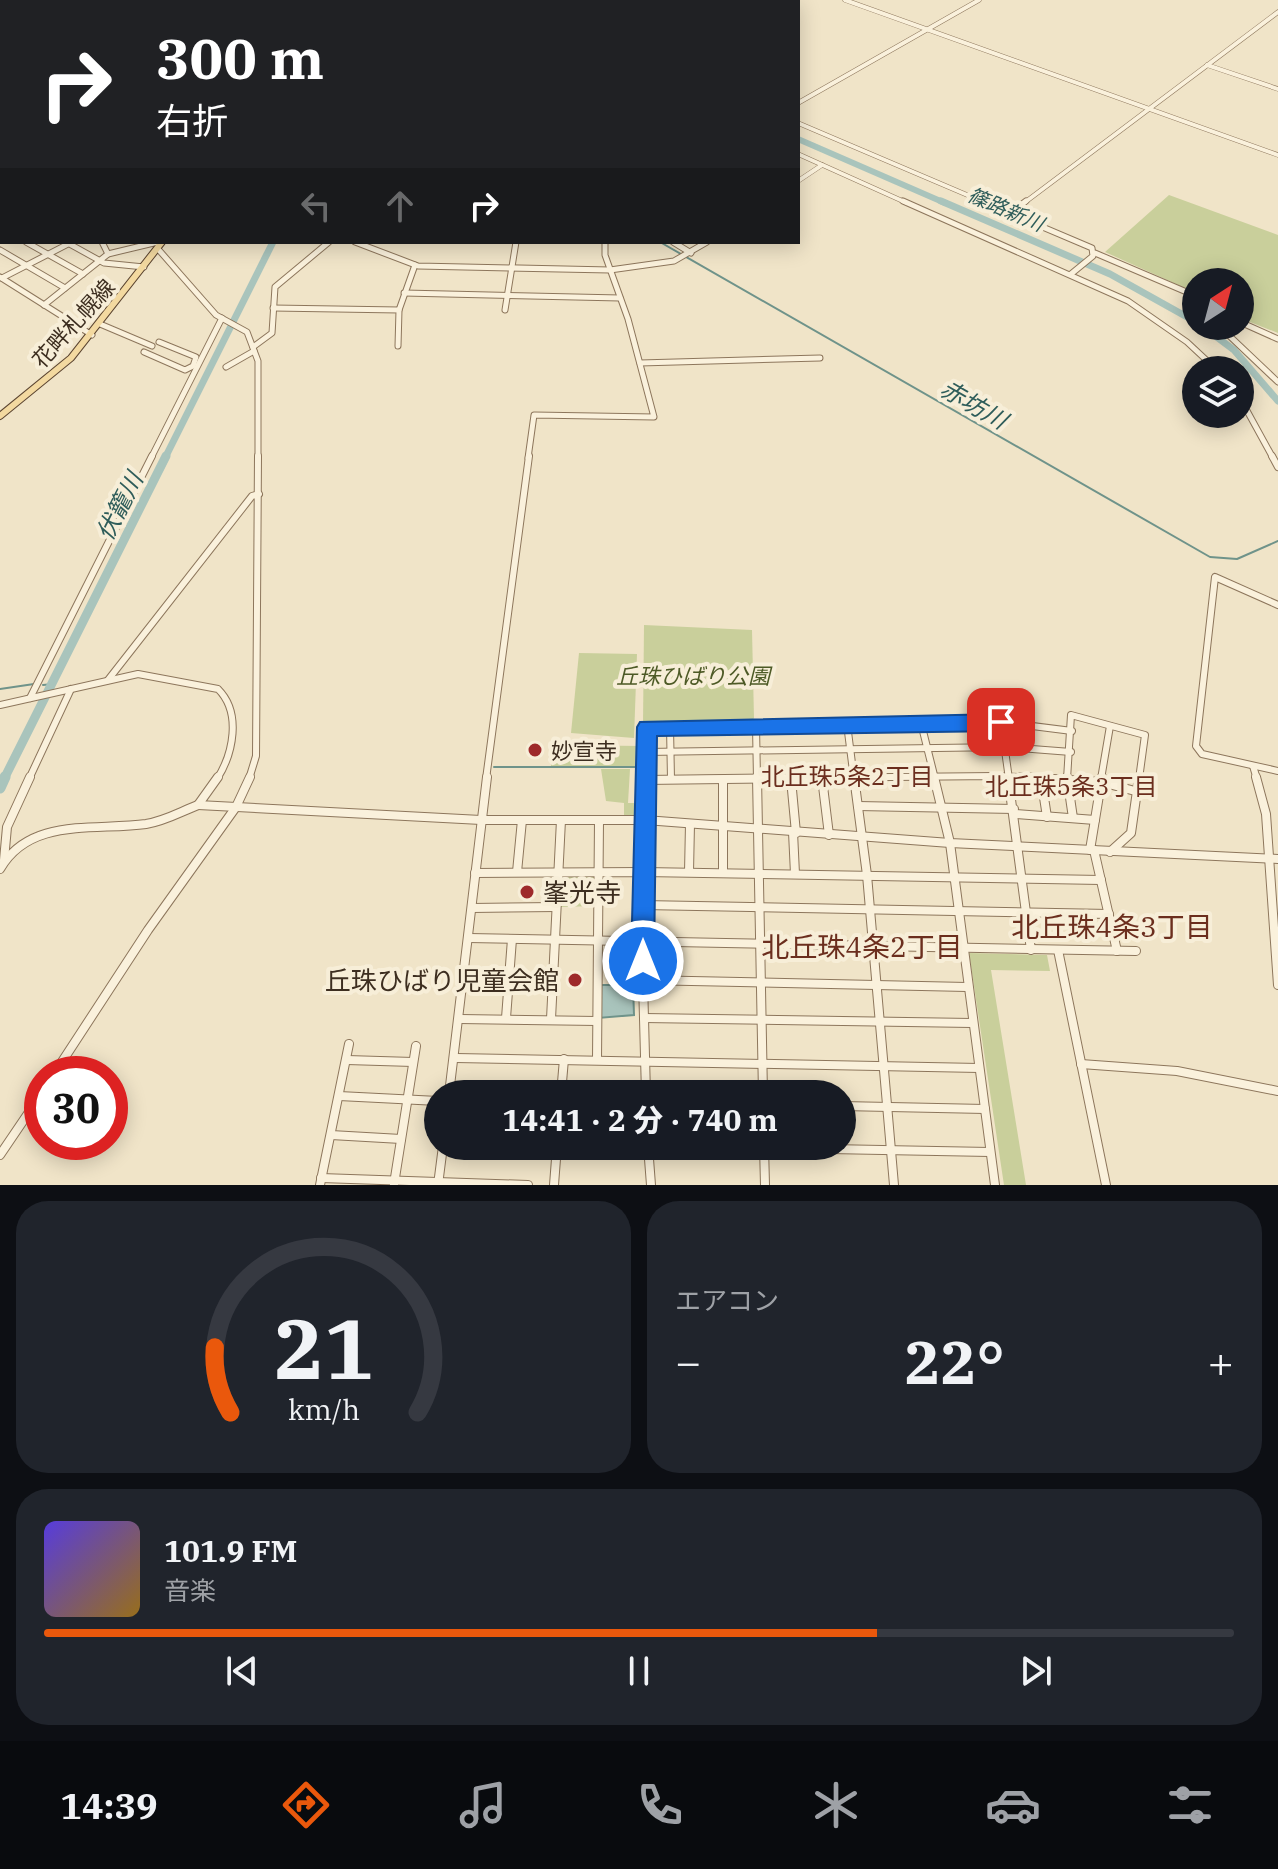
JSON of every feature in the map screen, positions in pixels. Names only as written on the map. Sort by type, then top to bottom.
[{"type":"main road","name":"花畔札幌線","points":[[0,416],[59,370],[92,335],[159,244]]},
{"type":"street","points":[[845,0],[1278,155]]},
{"type":"street","points":[[800,102],[979,0]]},
{"type":"street","points":[[1010,213],[1278,12]]},
{"type":"street","points":[[1207,65],[1278,89]]},
{"type":"street","points":[[800,124],[1087,246],[1094,254],[1182,290]]},
{"type":"street","points":[[800,155],[1073,272],[1159,320],[1201,356]]},
{"type":"street","points":[[800,180],[822,165]]},
{"type":"street","points":[[30,244],[83,274]]},
{"type":"street","points":[[1,277],[64,244]]},
{"type":"street","points":[[71,244],[99,261],[145,267]]},
{"type":"street","points":[[103,244],[108,254]]},
{"type":"street","points":[[120,244],[123,250]]},
{"type":"street","points":[[44,305],[108,254],[145,244],[159,244],[223,319],[247,332],[258,361],[256,756],[250,778],[236,807],[148,930],[66,1056]]},
{"type":"street","points":[[226,367],[236,364],[272,333],[273,294],[280,281],[326,244]]},
{"type":"street","points":[[360,244],[415,265],[610,270],[683,258],[704,244]]},
{"type":"street","points":[[505,310],[516,244]]},
{"type":"street","points":[[452,1080],[481,820],[534,415],[654,417],[610,270],[605,244]]},
{"type":"street","points":[[676,244],[690,253]]},
{"type":"street","points":[[0,250],[65,288]]},
{"type":"street","points":[[1073,272],[1094,254]]},
{"type":"street","points":[[398,346],[399,310],[415,265]]},
{"type":"street","points":[[1,277],[92,335]]},
{"type":"street","points":[[404,293],[620,298]]},
{"type":"street","points":[[273,308],[399,310]]},
{"type":"street","points":[[34,697],[223,319]]},
{"type":"street","points":[[100,324],[152,346]]},
{"type":"street","points":[[1254,328],[1278,339]]},
{"type":"street","points":[[159,342],[196,357],[193,366],[185,370],[141,354],[166,336]]},
{"type":"street","points":[[1234,340],[1278,382]]},
{"type":"street","points":[[640,363],[820,358]]},
{"type":"street","points":[[1254,419],[1278,467]]},
{"type":"street","points":[[107,680],[243,507],[252,496],[259,494]]},
{"type":"street","points":[[1278,605],[1215,577],[1196,746],[1202,754],[1278,771]]},
{"type":"street","points":[[0,705],[138,674],[218,689],[225,695],[235,734],[232,752],[224,771],[198,805]]},
{"type":"street","points":[[0,869],[4,860],[7,827],[68,690]]},
{"type":"street","points":[[1073,818],[1067,779],[1071,715],[1145,735],[1131,833],[1110,852]]},
{"type":"street","points":[[1001,722],[1020,848],[1031,950]]},
{"type":"street","points":[[646,1080],[642,943],[647,727],[1001,722],[1072,731]]},
{"type":"street","points":[[921,723],[950,843],[995,1185]]},
{"type":"street","points":[[847,724],[867,875],[894,1185]]},
{"type":"street","points":[[756,726],[763,1080]]},
{"type":"street","points":[[1110,726],[1092,850],[1117,951]]},
{"type":"street","points":[[670,727],[671,780]]},
{"type":"street","points":[[646,752],[1005,747],[1071,752]]},
{"type":"street","points":[[1253,766],[1266,814],[1273,859],[1278,985]]},
{"type":"street","points":[[645,780],[1009,777],[1101,782],[1135,791]]},
{"type":"street","points":[[822,778],[829,835]]},
{"type":"street","points":[[1041,778],[1047,817]]},
{"type":"street","points":[[791,779],[795,874]]},
{"type":"street","points":[[723,780],[723,873]]},
{"type":"street","points":[[4,860],[25,842],[40,835],[164,820],[198,805],[481,820],[645,820],[1020,848],[1273,859]]},
{"type":"street","points":[[858,806],[1014,812],[1095,820]]},
{"type":"street","points":[[517,872],[522,820]]},
{"type":"street","points":[[551,1019],[561,820]]},
{"type":"street","points":[[597,1060],[599,821]]},
{"type":"street","points":[[689,872],[690,824]]},
{"type":"street","points":[[475,873],[689,872],[1101,880]]},
{"type":"street","points":[[643,905],[1109,914]]},
{"type":"street","points":[[472,908],[556,907]]},
{"type":"street","points":[[469,938],[1136,951]]},
{"type":"street","points":[[506,1018],[512,939]]},
{"type":"street","points":[[1058,950],[1106,1185]]},
{"type":"street","points":[[643,980],[967,987]]},
{"type":"street","points":[[644,1018],[972,1023]]},
{"type":"street","points":[[460,1019],[597,1021]]},
{"type":"street","points":[[349,1044],[320,1181],[528,1185]]},
{"type":"street","points":[[394,1183],[416,1046]]},
{"type":"street","points":[[456,1058],[979,1068]]},
{"type":"street","points":[[562,1080],[564,1059]]},
{"type":"street","points":[[347,1060],[413,1062]]},
{"type":"street","points":[[1081,1064],[1177,1071],[1278,1091]]},
{"type":"street","points":[[339,1096],[424,1100]]},
{"type":"street","points":[[856,1106],[985,1109]]},
{"type":"street","points":[[0,1155],[24,1120]]},
{"type":"street","points":[[331,1135],[401,1139]]},
{"type":"street","points":[[856,1149],[990,1152]]},
{"type":"street","points":[[438,1184],[441,1160]]},
{"type":"street","points":[[554,1185],[556,1160]]},
{"type":"street","points":[[649,1160],[651,1185]]},
{"type":"street","points":[[764,1160],[765,1185]]},
{"type":"green space","points":[[1169,195],[1278,235],[1278,333],[1254,324],[1254,268],[1182,268],[1182,287],[1105,252]]},
{"type":"green space","name":"丘珠ひばり公園","points":[[644,625],[752,630],[754,718],[751,723],[643,724]]},
{"type":"green space","points":[[579,653],[637,654],[634,738],[571,733]]},
{"type":"green space","points":[[551,745],[643,746],[643,767],[551,766]]},
{"type":"green space","points":[[601,769],[630,769],[628,803],[643,803],[642,817],[624,818],[624,803],[606,801]]},
{"type":"green space","points":[[562,875],[595,876],[596,906],[560,907]]},
{"type":"green space","points":[[969,953],[1047,955],[1050,971],[991,970],[1026,1185],[1004,1185]]},
{"type":"water","points":[[599,985],[633,985],[634,1015],[598,1018]]},
{"type":"waterway","name":"篠路新川","points":[[800,140],[945,203]]},
{"type":"waterway","name":"篠路新川","points":[[941,201],[1110,274],[1182,314]]},
{"type":"waterway","name":"伏籠川","points":[[166,456],[272,244]]},
{"type":"waterway","name":"赤坊川","points":[[663,244],[1210,557],[1237,559],[1278,541]]},
{"type":"waterway","name":"篠路新川","points":[[1221,340],[1234,350],[1278,401]]},
{"type":"waterway","name":"伏籠川","points":[[5,777],[166,456]]},
{"type":"waterway","points":[[0,689],[34,684]]},
{"type":"waterway","name":"伏籠川","points":[[43,685],[54,684]]},
{"type":"waterway","points":[[494,767],[636,767]]},
{"type":"waterway","name":"伏籠川","points":[[0,788],[5,777]]},
{"type":"place","name":"妙宣寺","points":[[535,750]]},
{"type":"place","name":"峯光寺","points":[[527,892]]},
{"type":"place","name":"丘珠ひばり児童会館","points":[[575,980]]},
{"type":"district","name":"北丘珠5条2丁目","points":[[847,776]]},
{"type":"district","name":"北丘珠5条3丁目","points":[[1071,786]]},
{"type":"district","name":"北丘珠4条3丁目","points":[[1112,926]]},
{"type":"district","name":"北丘珠4条2丁目","points":[[862,946]]},
{"type":"route","points":[[643,961],[647,727],[1001,722]]}]
